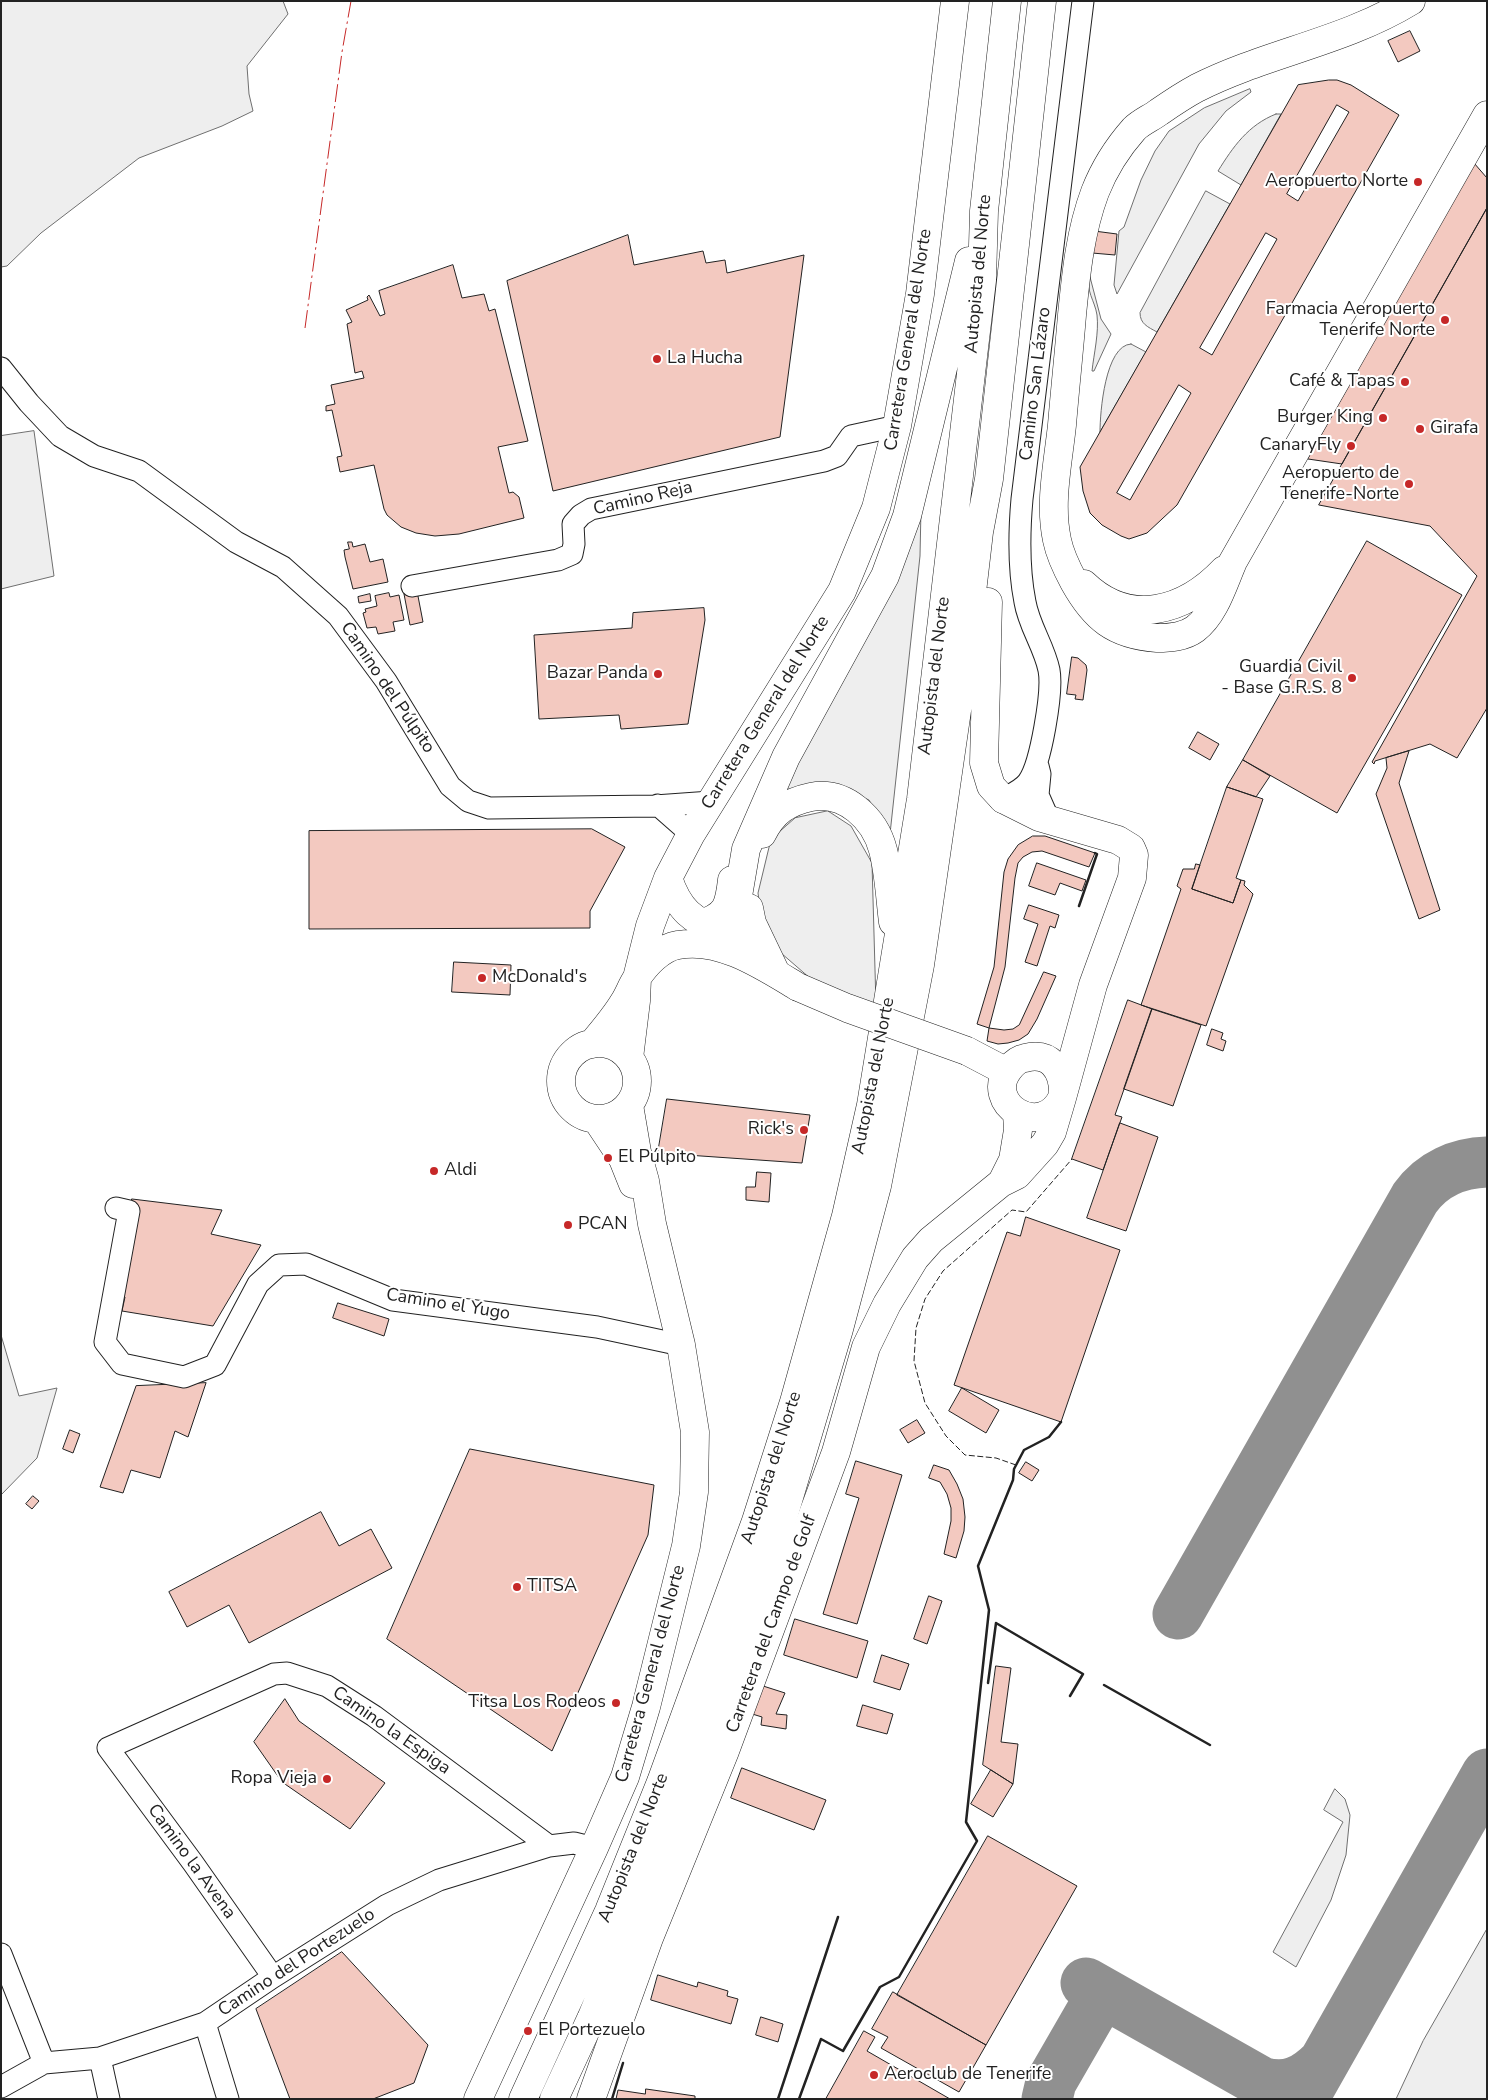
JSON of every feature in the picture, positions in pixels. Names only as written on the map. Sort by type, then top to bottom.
[{"type":"main road","name":"Carretera General del Norte","points":[[629,1058],[637,978],[650,926],[668,878],[691,834],[842,592],[876,508],[897,426],[920,294],[955,1]]},
{"type":"main road","name":"Autopista del Norte","points":[[523,2099],[609,1911],[661,1782],[756,1520],[794,1402],[846,1216],[871,1104],[921,799],[981,290],[984,212],[1007,1]]},
{"type":"main road","name":"Autopista del Norte","points":[[554,2099],[592,2018],[693,1773],[784,1514],[834,1347],[877,1186],[920,964],[962,679],[979,532],[989,479],[1042,1]]},
{"type":"main road","points":[[1411,1],[1379,20],[1343,35],[1223,76],[1198,88],[1137,126],[1118,148],[1095,192],[1085,223],[1077,270],[1054,518],[1067,567],[1099,596],[1119,606],[1147,610],[1160,609],[1189,598],[1218,576],[1234,560],[1487,115]]},
{"type":"main road","points":[[771,967],[738,896],[746,849],[786,757],[885,576],[907,516],[965,277],[984,212]]},
{"type":"main road","points":[[989,479],[993,533],[987,609],[983,746],[987,777],[991,786],[1003,799]]},
{"type":"main road","points":[[650,926],[701,924],[715,919],[724,913],[730,898],[732,875],[748,817],[771,773],[786,757]]},
{"type":"main road","points":[[771,967],[752,923],[748,907],[750,872],[758,842],[770,819],[794,801],[821,795],[845,801],[867,817],[883,849],[897,954]]},
{"type":"main road","name":"Carretera del Campo de Golf","points":[[591,2099],[649,1938],[725,1750],[836,1452],[866,1347],[886,1304],[915,1258],[931,1240],[1001,1183],[1017,1175],[1045,1144],[1052,1132],[1093,985],[1132,878],[1135,862],[1131,848],[1126,843],[1049,820],[1003,799]]},
{"type":"main road","points":[[668,878],[682,910],[701,924],[771,967],[847,1008],[967,1051],[1007,1072]]},
{"type":"main road","points":[[637,978],[660,954],[676,945],[704,944],[771,967]]},
{"type":"main road","name":"Carretera General del Norte","points":[[592,1044],[624,1002],[637,978]]},
{"type":"main road","points":[[592,1044],[612,1046],[629,1058],[637,1079],[636,1088],[629,1105],[620,1113],[609,1118],[597,1120],[584,1117],[574,1110],[566,1099],[562,1088],[564,1066],[570,1057],[592,1044]]},
{"type":"main road","points":[[1033,1056],[1044,1058],[1054,1064],[1061,1075],[1062,1095],[1056,1107],[1046,1115],[1032,1118],[1017,1113],[1010,1107],[1003,1093],[1004,1078],[1007,1072],[1021,1059],[1033,1056]]},
{"type":"main road","name":"Carretera General del Norte","points":[[478,2099],[625,1777],[646,1707],[686,1546],[694,1492],[695,1432],[681,1345],[652,1224],[629,1105]]},
{"type":"main road","name":"Carretera del Campo de Golf","points":[[1001,1183],[1013,1160],[1018,1130],[1017,1113]]},
{"type":"main road","name":"Carretera General del Norte","points":[[597,1120],[623,1159],[637,1196],[652,1224]]},
{"type":"street","name":"Camino San Lázaro","points":[[1049,820],[1038,795],[1040,774],[1038,764],[1049,697],[1050,672],[1025,602],[1019,537],[1022,498],[1083,1]]},
{"type":"street","name":"Camino del Púlpito","points":[[1,368],[29,403],[60,436],[94,456],[139,471],[236,542],[283,567],[338,616],[386,680],[450,786],[468,801],[489,808],[658,806],[711,802]]},
{"type":"street","name":"Camino Reja","points":[[412,586],[558,560],[572,554],[574,544],[573,524],[581,515],[591,509],[824,461],[837,456],[851,436],[897,426]]},
{"type":"street","name":"Camino San Lázaro","points":[[1003,799],[1024,787],[1038,764]]},
{"type":"street","points":[[658,806],[691,834]]},
{"type":"street","name":"Camino el Yugo","points":[[116,1208],[129,1211],[105,1342],[122,1364],[184,1377],[215,1365],[258,1284],[279,1265],[306,1264],[393,1300],[598,1327],[681,1345]]},
{"type":"street","name":"Camino la Espiga","points":[[108,1748],[274,1674],[287,1673],[327,1686],[374,1716],[549,1846]]},
{"type":"street","name":"Camino la Avena","points":[[108,1748],[193,1863],[273,1977]]},
{"type":"street","name":"Camino del Portezuelo","points":[[1,2087],[44,2063],[100,2058],[205,2024],[273,1977],[387,1905],[440,1880],[549,1846],[574,1843],[594,1848]]},
{"type":"street","points":[[1,1954],[44,2063]]},
{"type":"street","points":[[205,2024],[228,2099]]},
{"type":"street","points":[[100,2058],[109,2099]]},
{"type":"shaded area","points":[[1,1],[283,1],[288,14],[247,66],[249,94],[253,111],[222,126],[139,158],[41,233],[7,266],[1,267]]},
{"type":"shaded area","points":[[1250,89],[1251,92],[1226,111],[1199,144],[1117,294],[1114,285],[1119,231],[1124,227],[1141,180],[1155,151],[1169,131],[1204,108]]},
{"type":"shaded area","points":[[1276,114],[1281,114],[1241,185],[1218,171],[1229,154],[1249,131],[1257,124]]},
{"type":"shaded area","points":[[1206,191],[1230,204],[1157,332],[1143,323],[1140,313]]},
{"type":"shaded area","points":[[1090,277],[1101,319],[1111,334],[1094,371],[1092,371],[1097,336],[1097,315],[1089,286]]},
{"type":"shaded area","points":[[1131,344],[1146,352],[1100,432],[1103,396],[1110,367],[1122,347]]},
{"type":"shaded area","points":[[34,431],[54,576],[1,589],[1,436]]},
{"type":"shaded area","points":[[921,509],[920,556],[890,834],[869,800],[842,788],[781,796]]},
{"type":"shaded area","points":[[828,811],[851,826],[872,863],[876,1005],[811,979],[781,953],[762,924],[758,893],[771,839],[795,818]]},
{"type":"shaded area","points":[[1,1335],[19,1396],[57,1388],[37,1458],[1,1495]]},
{"type":"shaded area","points":[[1335,1789],[1345,1799],[1350,1815],[1346,1855],[1331,1900],[1296,1967],[1273,1952],[1343,1822],[1324,1810]]},
{"type":"shaded area","points":[[1487,1929],[1487,2099],[1396,2099],[1423,2041]]},
{"type":"building","points":[[1410,31],[1420,51],[1398,62],[1388,41]]},
{"type":"building","points":[[1337,80],[1351,85],[1399,115],[1177,505],[1147,533],[1129,539],[1121,536],[1102,525],[1090,513],[1083,491],[1080,467],[1298,85]],"holes":[[[1337,105],[1349,112],[1298,201],[1287,194]],[[1266,233],[1277,239],[1212,355],[1200,348]],[[1179,385],[1191,393],[1130,500],[1117,493]]]},
{"type":"building","points":[[1474,163],[1487,178],[1487,208],[1342,464],[1308,459]]},
{"type":"building","name":"Aeropuerto de Tenerife-Norte","points":[[1487,208],[1487,708],[1457,758],[1430,744],[1375,761],[1374,764],[1372,762],[1477,576],[1430,526],[1319,505]]},
{"type":"building","points":[[1094,231],[1117,234],[1115,255],[1092,253]]},
{"type":"building","name":"La Hucha","points":[[628,235],[634,265],[703,251],[706,263],[725,260],[727,273],[804,255],[780,437],[553,491],[507,281]]},
{"type":"building","points":[[453,265],[462,298],[484,294],[489,311],[495,309],[528,441],[498,447],[509,493],[513,492],[519,497],[524,518],[459,534],[435,536],[416,533],[401,527],[387,515],[374,465],[340,472],[337,457],[342,456],[332,410],[326,411],[326,406],[335,404],[331,385],[364,378],[362,371],[355,373],[347,324],[352,322],[346,310],[368,300],[367,297],[369,295],[380,316],[385,314],[379,291]]},
{"type":"building","name":"Guardia Civil - Base G.R.S. 8","points":[[1367,541],[1462,595],[1337,813],[1243,760]]},
{"type":"building","points":[[348,542],[352,542],[353,547],[365,544],[370,562],[383,559],[388,582],[353,589],[344,550],[349,549]]},
{"type":"building","points":[[417,591],[423,622],[410,625],[404,594]]},
{"type":"building","points":[[389,593],[390,597],[399,595],[404,620],[393,622],[395,631],[378,634],[376,627],[367,628],[363,613],[366,612],[365,609],[377,606],[375,596]]},
{"type":"building","points":[[370,594],[371,601],[359,603],[358,597]]},
{"type":"building","points":[[704,608],[705,620],[688,724],[621,729],[619,715],[539,719],[534,635],[632,628],[633,613]]},
{"type":"building","points":[[1072,657],[1078,658],[1086,665],[1083,700],[1075,699],[1076,695],[1067,694]]},
{"type":"building","points":[[1198,732],[1219,744],[1210,760],[1189,748]]},
{"type":"building","points":[[1409,751],[1399,783],[1440,910],[1419,919],[1376,794],[1387,768],[1386,758]]},
{"type":"building","points":[[1243,760],[1270,776],[1256,797],[1227,787]]},
{"type":"building","points":[[1227,787],[1263,799],[1236,878],[1241,880],[1233,903],[1192,889]]},
{"type":"building","points":[[592,829],[625,847],[590,911],[590,928],[309,929],[309,831]]},
{"type":"building","points":[[1033,836],[1045,836],[1095,853],[1089,867],[1042,851],[1032,852],[1023,857],[1018,863],[1005,967],[989,1028],[977,1024],[994,967],[1004,872],[1008,859],[1018,845]]},
{"type":"building","points":[[1037,863],[1086,880],[1082,891],[1060,883],[1055,895],[1029,886]]},
{"type":"building","points":[[1196,864],[1200,865],[1192,889],[1233,903],[1241,880],[1245,881],[1244,885],[1253,894],[1206,1026],[1141,1005],[1181,889],[1177,886],[1183,869],[1194,869]]},
{"type":"building","points":[[1029,905],[1059,915],[1055,928],[1050,926],[1037,966],[1025,962],[1038,924],[1024,919]]},
{"type":"building","name":"McDonald's","points":[[454,962],[511,965],[510,995],[452,992]]},
{"type":"building","points":[[1044,972],[1056,976],[1037,1019],[1028,1034],[1019,1040],[1008,1043],[998,1044],[987,1041],[989,1028],[1004,1030],[1013,1029],[1019,1025]]},
{"type":"building","points":[[1128,1000],[1152,1009],[1115,1115],[1122,1117],[1103,1170],[1072,1159]]},
{"type":"building","points":[[1152,1009],[1201,1025],[1173,1106],[1124,1089]]},
{"type":"building","points":[[1212,1029],[1223,1033],[1221,1039],[1226,1041],[1223,1051],[1207,1045]]},
{"type":"building","points":[[667,1099],[810,1115],[802,1163],[658,1153]]},
{"type":"building","points":[[1120,1123],[1158,1137],[1126,1231],[1087,1218]]},
{"type":"building","points":[[757,1172],[771,1173],[769,1202],[746,1200],[746,1187],[755,1187]]},
{"type":"building","points":[[132,1199],[222,1210],[211,1234],[261,1245],[213,1326],[122,1311],[125,1297],[115,1294]]},
{"type":"building","points":[[1026,1217],[1120,1250],[1061,1422],[954,1385],[1007,1232],[1020,1236]]},
{"type":"building","points":[[338,1303],[389,1319],[384,1336],[333,1318]]},
{"type":"building","points":[[206,1383],[188,1437],[175,1431],[160,1478],[131,1470],[123,1493],[100,1487],[136,1386]]},
{"type":"building","points":[[962,1388],[999,1410],[986,1433],[949,1411]]},
{"type":"building","points":[[917,1420],[925,1433],[908,1443],[900,1430]]},
{"type":"building","points":[[70,1430],[80,1434],[73,1453],[63,1449]]},
{"type":"building","name":"TITSA","points":[[470,1449],[654,1485],[648,1535],[552,1751],[387,1639]]},
{"type":"building","points":[[856,1461],[902,1475],[857,1624],[823,1614],[859,1498],[846,1494]]},
{"type":"building","points":[[1026,1462],[1039,1470],[1032,1481],[1019,1473]]},
{"type":"building","points":[[934,1465],[949,1470],[963,1499],[964,1531],[956,1558],[944,1554],[951,1521],[951,1508],[947,1494],[940,1482],[929,1478]]},
{"type":"building","points":[[33,1496],[39,1501],[32,1509],[26,1504]]},
{"type":"building","points":[[321,1512],[339,1546],[371,1529],[392,1568],[249,1643],[229,1605],[187,1627],[169,1592]]},
{"type":"building","points":[[929,1596],[942,1601],[927,1644],[914,1639]]},
{"type":"building","points":[[795,1619],[868,1641],[857,1678],[784,1655]]},
{"type":"building","points":[[882,1655],[909,1664],[900,1690],[874,1682]]},
{"type":"building","points":[[996,1666],[1011,1668],[1001,1742],[1018,1744],[1013,1784],[983,1765]]},
{"type":"building","points":[[760,1685],[785,1693],[776,1714],[787,1715],[786,1729],[761,1725],[762,1717],[749,1713]]},
{"type":"building","points":[[285,1699],[299,1721],[385,1783],[350,1829],[282,1782],[254,1742]]},
{"type":"building","points":[[863,1705],[893,1714],[887,1734],[857,1726]]},
{"type":"building","points":[[742,1768],[826,1800],[814,1830],[731,1798]]},
{"type":"building","points":[[991,1770],[1013,1784],[993,1817],[971,1804]]},
{"type":"building","points":[[988,1836],[1077,1886],[986,2045],[897,1995]]},
{"type":"building","points":[[342,1952],[428,2045],[414,2083],[373,2099],[290,2099],[256,2009]]},
{"type":"building","points":[[658,1975],[697,1987],[698,1982],[728,1991],[727,1996],[738,1999],[731,2024],[651,2000]]},
{"type":"building","points":[[893,1992],[986,2045],[959,2092],[881,2048],[888,2037],[872,2029]]},
{"type":"building","points":[[761,2017],[783,2024],[778,2042],[756,2035]]},
{"type":"building","name":"Aeroclub de Tenerife","points":[[864,2031],[875,2037],[867,2051],[950,2099],[826,2099]]},
{"type":"building","points":[[646,2089],[695,2096],[695,2099],[616,2099],[618,2090],[645,2094]]},
{"type":"taxiway","points":[[1178,1614],[1415,1198],[1429,1182],[1446,1171],[1466,1165],[1487,1162]]},
{"type":"taxiway","points":[[1303,2099],[1487,1774]]},
{"type":"taxiway","points":[[1086,1983],[1261,2082],[1279,2085],[1295,2082],[1303,2079],[1324,2062]]},
{"type":"taxiway","points":[[1047,2099],[1051,2082],[1096,2004],[1111,2000],[1121,2003]]},
{"type":"fence","points":[[1016,1465],[996,1458],[965,1455],[946,1436],[925,1403],[914,1361],[916,1328],[925,1299],[943,1271],[1012,1210],[1026,1212],[1072,1159]]},
{"type":"wall","points":[[1079,906],[1097,854],[1095,853]]},
{"type":"wall","points":[[799,2099],[821,2039],[843,2051],[880,1987],[899,1977],[977,1841],[966,1822],[989,1610],[978,1566],[1013,1480],[1014,1469],[1024,1450],[1049,1437],[1061,1422]]},
{"type":"wall","points":[[988,1683],[996,1623],[1083,1674],[1070,1696]]},
{"type":"wall","points":[[1104,1685],[1210,1745]]},
{"type":"wall","points":[[778,2099],[838,1917]]},
{"type":"wall","points":[[612,2099],[623,2063]]},
{"type":"power","points":[[305,328],[342,52],[351,1]]},
{"type":"place","name":"Aeropuerto Norte","points":[[1418,182]]},
{"type":"place","name":"Farmacia Aeropuerto Tenerife Norte","points":[[1445,320]]},
{"type":"place","name":"La Hucha","points":[[657,359]]},
{"type":"place","name":"Café & Tapas","points":[[1405,382]]},
{"type":"place","name":"Burger King","points":[[1383,418]]},
{"type":"place","name":"Girafa","points":[[1420,429]]},
{"type":"place","name":"CanaryFly","points":[[1351,446]]},
{"type":"place","name":"Aeropuerto de Tenerife-Norte","points":[[1409,484]]},
{"type":"place","name":"Bazar Panda","points":[[658,674]]},
{"type":"place","name":"Guardia Civil - Base G.R.S. 8","points":[[1352,678]]},
{"type":"place","name":"McDonald's","points":[[482,978]]},
{"type":"place","name":"Rick's","points":[[804,1130]]},
{"type":"place","name":"El Púlpito","points":[[608,1158]]},
{"type":"place","name":"Aldi","points":[[434,1171]]},
{"type":"place","name":"PCAN","points":[[568,1225]]},
{"type":"place","name":"TITSA","points":[[517,1587]]},
{"type":"place","name":"Titsa Los Rodeos","points":[[616,1703]]},
{"type":"place","name":"Ropa Vieja","points":[[327,1779]]},
{"type":"place","name":"El Portezuelo","points":[[528,2031]]},
{"type":"place","name":"Aeroclub de Tenerife","points":[[874,2075]]}]
